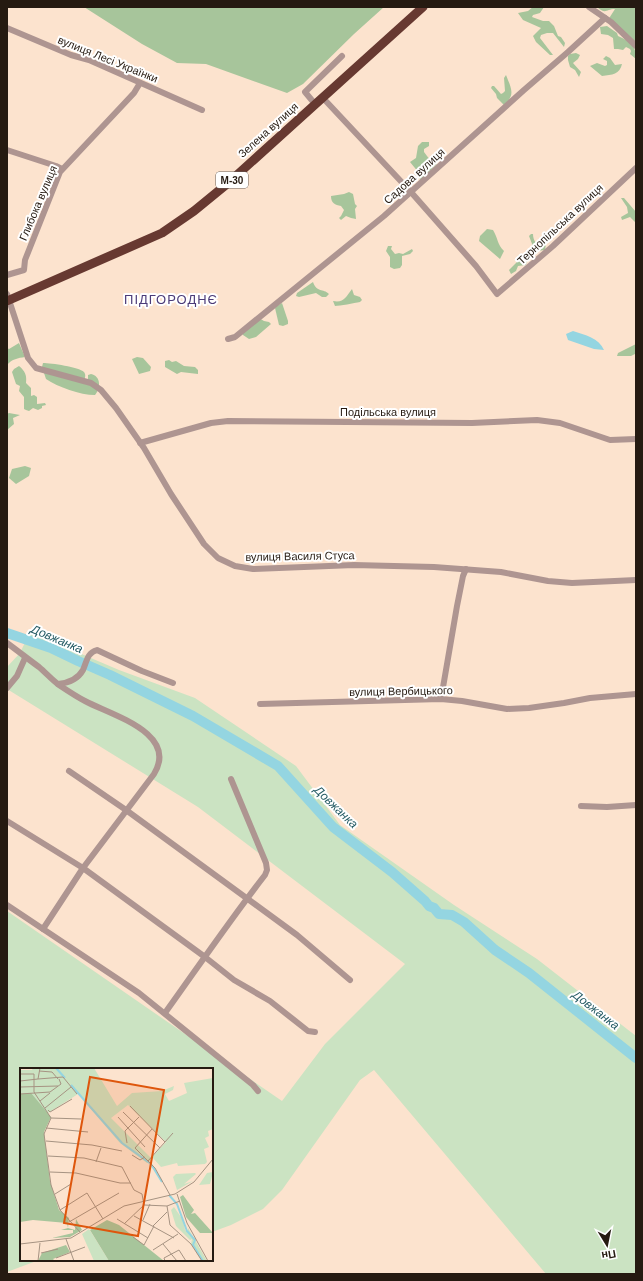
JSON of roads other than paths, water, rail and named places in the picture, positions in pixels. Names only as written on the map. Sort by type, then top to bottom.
[{"type":"highway","name":"Зелена вулиця","points":[[8,298],[162,233],[194,211],[227,184],[423,7]]},
{"type":"street","points":[[589,7],[605,18],[636,46]]},
{"type":"street","name":"Садова вулиця","points":[[228,339],[235,337],[384,216],[410,191],[605,18]]},
{"type":"street","name":"вулиця Лесі Українки","points":[[7,28],[71,55],[89,60],[202,110]]},
{"type":"street","points":[[315,104],[305,92],[342,56]]},
{"type":"street","name":"Глибока вулиця","points":[[7,275],[24,270],[28,254],[62,169],[134,93],[140,83]]},
{"type":"street","points":[[323,98],[410,191]]},
{"type":"street","points":[[7,150],[62,169]]},
{"type":"street","name":"Тернопільська вулиця","points":[[410,191],[476,266],[497,294],[552,246],[636,168]]},
{"type":"street","name":"вулиця Василя Стуса","points":[[8,298],[25,352],[32,365],[42,371],[91,383],[101,390],[116,408],[140,443],[204,544],[218,558],[235,566],[253,569],[354,565],[466,569],[501,572],[548,581],[572,583],[636,580]]},
{"type":"street","name":"Подільська вулиця","points":[[140,443],[211,423],[228,421],[472,423],[537,420],[560,423],[610,440],[636,440]]},
{"type":"street","points":[[441,699],[457,606],[463,576],[466,569]]},
{"type":"street","points":[[7,643],[58,684],[85,701],[132,723],[146,732],[155,742],[160,754],[160,765],[83,868],[43,929]]},
{"type":"street","points":[[58,684],[67,683],[75,678],[83,669],[89,654],[97,650],[142,671],[173,683]]},
{"type":"street","points":[[7,688],[17,676],[25,658]]},
{"type":"street","name":"вулиця Вербицького","points":[[260,704],[441,699],[507,709],[529,708],[590,698],[636,694]]},
{"type":"street","points":[[69,771],[126,810],[297,935],[350,980]]},
{"type":"street","points":[[164,1013],[265,875],[267,870],[266,862],[231,779]]},
{"type":"street","points":[[581,806],[607,807],[636,805]]},
{"type":"street","points":[[7,821],[83,868],[234,980],[270,1001],[308,1031],[315,1032]]},
{"type":"street","points":[[7,905],[139,993],[253,1085],[258,1091]]},
{"type":"water","points":[[573,331],[595,340],[604,350],[594,349],[568,340],[566,334]]},
{"type":"waterway","name":"Довжанка","points":[[7,633],[51,648],[110,675],[193,716],[278,766],[333,827],[392,872],[429,906],[434,908],[439,914],[452,915],[464,922],[495,950],[529,973],[636,1058]]},
{"type":"district","name":"ПІДГОРОДНЄ","points":[[171,299]]}]
